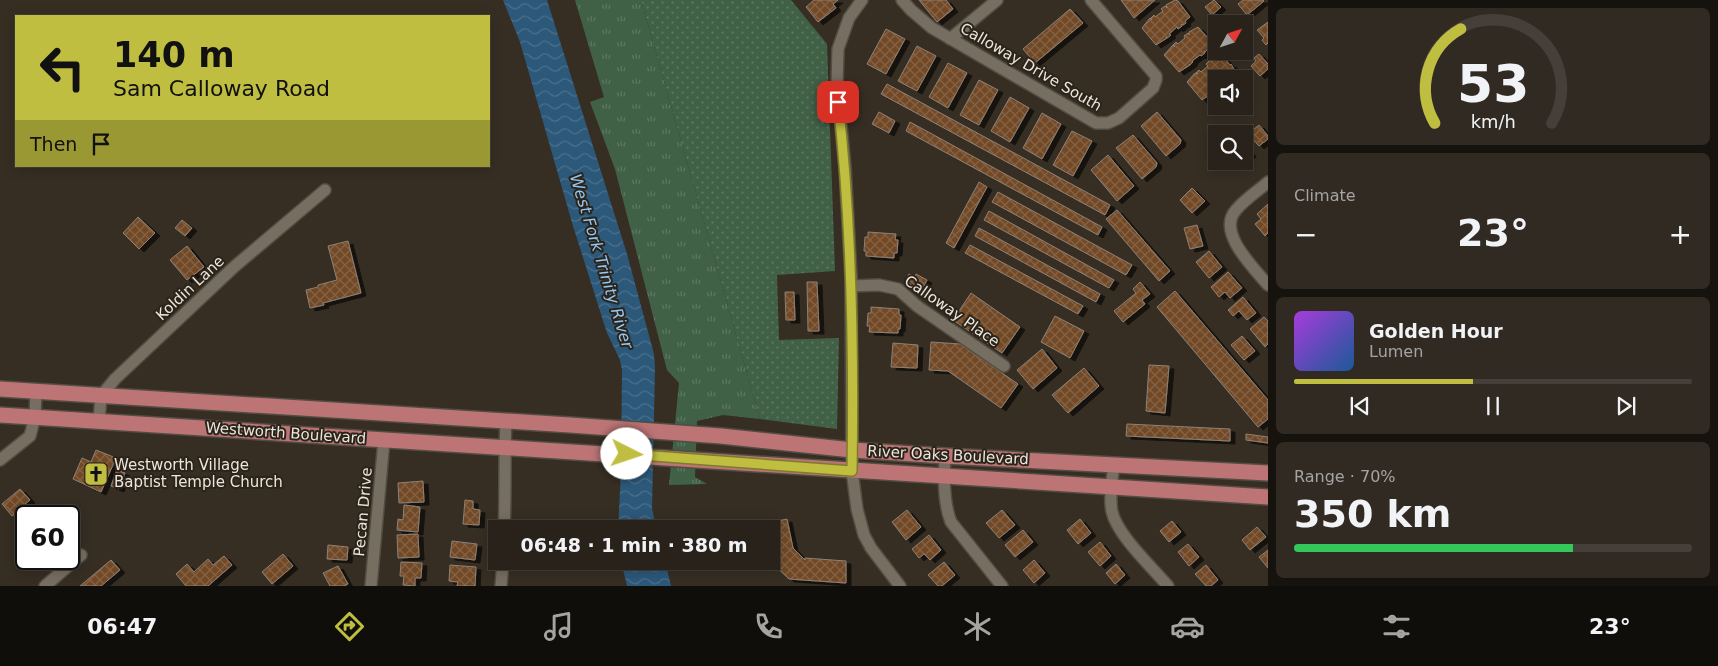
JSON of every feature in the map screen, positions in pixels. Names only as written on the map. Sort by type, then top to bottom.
[{"type":"main road","name":"Westworth Boulevard","points":[[0,389],[570,425]]},
{"type":"main road","name":"Westworth Boulevard","points":[[0,415],[572,451]]},
{"type":"main road","name":"River Oaks Boulevard","points":[[570,425],[721,436],[852,450],[1268,473]]},
{"type":"main road","name":"River Oaks Boulevard","points":[[572,451],[1268,497]]},
{"type":"street","points":[[862,0],[849,18],[838,49],[837,86],[846,167],[851,286],[852,471],[857,509],[864,535],[871,548],[900,586]]},
{"type":"street","name":"Calloway Drive South","points":[[902,0],[932,28],[950,39],[1064,102],[1087,119],[1108,123],[1119,118],[1153,88],[1156,76],[1091,0]]},
{"type":"street","points":[[950,39],[997,0]]},
{"type":"street","points":[[1268,182],[1235,210],[1230,220],[1230,233],[1234,240],[1243,255],[1268,285]]},
{"type":"street","name":"Koldin Lane","points":[[101,396],[115,379],[234,267],[325,190]]},
{"type":"street","name":"Calloway Place","points":[[851,286],[879,285],[898,289],[917,306],[1004,366]]},
{"type":"street","points":[[0,460],[30,436],[35,417],[36,391]]},
{"type":"street","points":[[99,421],[101,396]]},
{"type":"street","points":[[504,520],[506,421]]},
{"type":"street","name":"Pecan Drive","points":[[371,586],[384,440]]},
{"type":"street","points":[[945,456],[944,477],[948,513],[951,522],[1002,586]]},
{"type":"street","points":[[1114,465],[1111,498],[1112,513],[1125,537],[1168,586]]},
{"type":"street","points":[[45,586],[81,555]]},
{"type":"street","points":[[502,586],[503,570]]},
{"type":"green space","points":[[575,0],[641,0],[760,419],[723,415],[697,421],[695,477],[707,484],[669,485],[679,383],[667,370],[615,169],[590,102],[604,97]]},
{"type":"green space","points":[[641,0],[791,0],[827,44],[835,271],[777,275],[779,340],[839,338],[837,429],[760,419]]},
{"type":"water","name":"West Fork Trinity River","points":[[503,0],[547,0],[627,254],[654,354],[652,509],[655,520],[618,520],[622,370],[620,360],[607,333],[573,226],[520,42]]},
{"type":"water","points":[[623,570],[667,570],[671,586],[627,586]]},
{"type":"building","points":[[814,0],[838,0],[833,4],[836,8],[818,22],[806,7]]},
{"type":"building","points":[[919,0],[946,0],[953,9],[937,22]]},
{"type":"building","points":[[1121,0],[1155,0],[1134,18]]},
{"type":"building","points":[[1175,0],[1178,1],[1190,17],[1185,21],[1186,23],[1181,24],[1182,26],[1178,29],[1177,27],[1169,34],[1171,35],[1156,45],[1142,28],[1150,18],[1152,20],[1151,18],[1154,15],[1155,17],[1163,11],[1161,9],[1165,6],[1167,8],[1166,5]]},
{"type":"building","points":[[1214,0],[1221,7],[1212,15],[1205,7]]},
{"type":"building","points":[[1243,0],[1264,1],[1247,15],[1238,4]]},
{"type":"building","points":[[1070,9],[1083,23],[1035,63],[1023,49]]},
{"type":"building","points":[[1268,22],[1268,43],[1266,45],[1262,40],[1264,38],[1257,30]]},
{"type":"building","points":[[1198,27],[1208,36],[1208,49],[1204,51],[1205,53],[1179,72],[1164,55],[1176,42],[1178,44],[1185,38],[1184,36],[1188,33],[1189,35],[1189,32]]},
{"type":"building","points":[[886,29],[905,39],[886,74],[867,64]]},
{"type":"building","points":[[917,46],[936,56],[917,91],[898,81]]},
{"type":"building","points":[[1259,54],[1268,64],[1268,69],[1260,76],[1251,66],[1256,61],[1254,58]]},
{"type":"building","points":[[1210,60],[1212,62],[1211,60],[1226,60],[1234,70],[1208,70],[1208,96],[1202,100],[1187,82],[1195,73],[1198,74],[1196,73],[1199,70],[1201,72],[1208,66],[1206,64]]},
{"type":"building","points":[[948,63],[967,73],[948,108],[929,97]]},
{"type":"building","points":[[979,80],[998,90],[979,125],[960,115]]},
{"type":"building","points":[[887,84],[1110,205],[1105,215],[881,94]]},
{"type":"building","points":[[1010,97],[1029,108],[1010,142],[991,131]]},
{"type":"building","points":[[879,112],[895,121],[889,133],[872,124]]},
{"type":"building","points":[[1157,112],[1181,140],[1180,144],[1166,156],[1141,126]]},
{"type":"building","points":[[1042,113],[1061,124],[1042,159],[1023,148]]},
{"type":"building","points":[[910,122],[1102,227],[1098,235],[906,131]]},
{"type":"building","points":[[1259,125],[1268,136],[1268,139],[1259,146],[1253,139],[1253,130]]},
{"type":"building","points":[[1072,131],[1092,141],[1073,176],[1053,165]]},
{"type":"building","points":[[1133,135],[1157,163],[1156,167],[1142,179],[1116,148]]},
{"type":"building","points":[[1108,155],[1134,186],[1117,201],[1091,170]]},
{"type":"building","points":[[979,182],[987,187],[954,248],[946,243]]},
{"type":"building","points":[[1192,188],[1205,201],[1192,213],[1180,200]]},
{"type":"building","points":[[998,192],[1132,265],[1126,275],[992,202]]},
{"type":"building","points":[[1268,204],[1268,233],[1265,236],[1255,224],[1261,219],[1257,214]]},
{"type":"building","points":[[1117,210],[1170,271],[1159,281],[1106,219]]},
{"type":"building","points":[[989,211],[1114,280],[1109,288],[984,220]]},
{"type":"building","points":[[138,217],[155,233],[139,249],[123,233]]},
{"type":"building","points":[[182,220],[192,228],[185,236],[175,228]]},
{"type":"building","points":[[1197,225],[1203,246],[1190,249],[1184,228]]},
{"type":"building","points":[[979,228],[1100,294],[1096,302],[975,236]]},
{"type":"building","points":[[868,232],[896,234],[895,240],[898,240],[897,253],[894,253],[894,258],[866,256],[866,251],[864,251],[865,237],[868,237]]},
{"type":"building","points":[[348,241],[361,293],[310,308],[306,290],[337,280],[328,246]]},
{"type":"building","points":[[970,245],[1083,306],[1078,314],[965,253]]},
{"type":"building","points":[[187,246],[204,267],[187,280],[170,260]]},
{"type":"building","points":[[1209,251],[1222,267],[1209,278],[1196,262]]},
{"type":"building","points":[[1228,272],[1242,288],[1230,298],[1225,292],[1219,297],[1211,287]]},
{"type":"building","points":[[909,274],[915,277],[916,274],[927,280],[921,291],[905,281]]},
{"type":"building","points":[[807,282],[817,282],[819,331],[808,331]]},
{"type":"building","points":[[1140,282],[1150,294],[1142,300],[1145,304],[1123,322],[1114,311],[1136,293],[1133,289]]},
{"type":"building","points":[[1175,291],[1268,400],[1268,419],[1258,427],[1157,307]]},
{"type":"building","points":[[785,292],[794,292],[795,320],[786,320]]},
{"type":"building","points":[[971,293],[1020,327],[1002,353],[953,320]]},
{"type":"building","points":[[1243,297],[1256,313],[1247,320],[1239,311],[1233,316],[1228,310]]},
{"type":"building","points":[[871,307],[899,309],[899,315],[901,315],[898,333],[869,332],[870,326],[867,326],[868,313],[871,313]]},
{"type":"building","points":[[1055,316],[1084,331],[1070,358],[1041,342]]},
{"type":"building","points":[[1264,317],[1268,321],[1268,344],[1265,347],[1250,329]]},
{"type":"building","points":[[1242,336],[1255,351],[1244,360],[1231,345]]},
{"type":"building","points":[[931,342],[960,344],[1018,384],[1001,408],[948,371],[929,370]]},
{"type":"building","points":[[893,343],[918,345],[917,368],[891,367]]},
{"type":"building","points":[[1042,349],[1057,368],[1033,389],[1017,370]]},
{"type":"building","points":[[1149,365],[1169,366],[1165,413],[1146,411]]},
{"type":"building","points":[[1084,368],[1099,386],[1068,413],[1052,395]]},
{"type":"building","points":[[1127,424],[1230,429],[1230,441],[1126,436]]},
{"type":"building","points":[[1246,434],[1268,437],[1268,443],[1246,440]]},
{"type":"building","points":[[96,450],[116,458],[101,492],[73,479],[82,458],[91,462]]},
{"type":"building","points":[[117,470],[125,473],[119,489],[111,486]]},
{"type":"building","points":[[423,481],[424,502],[399,503],[398,483]]},
{"type":"building","points":[[20,489],[30,500],[26,505],[15,505],[15,514],[12,516],[2,504]]},
{"type":"building","points":[[465,500],[473,501],[473,509],[480,510],[479,525],[463,524]]},
{"type":"building","points":[[404,505],[420,507],[418,532],[397,530],[398,519],[403,520]]},
{"type":"building","points":[[907,510],[921,527],[906,540],[892,522]]},
{"type":"building","points":[[1002,510],[1015,525],[999,538],[986,523]]},
{"type":"building","points":[[787,519],[793,548],[805,560],[805,558],[846,561],[846,583],[789,579],[780,570],[780,520]]},
{"type":"building","points":[[1080,519],[1091,533],[1078,544],[1067,530]]},
{"type":"building","points":[[1172,521],[1181,532],[1169,542],[1160,531]]},
{"type":"building","points":[[1257,527],[1266,537],[1250,550],[1242,540]]},
{"type":"building","points":[[1023,530],[1033,542],[1015,557],[1005,545]]},
{"type":"building","points":[[418,534],[419,557],[398,558],[397,535]]},
{"type":"building","points":[[929,535],[941,550],[930,560],[924,554],[919,558],[912,549]]},
{"type":"building","points":[[452,541],[477,544],[475,560],[450,557]]},
{"type":"building","points":[[1100,542],[1111,556],[1100,566],[1088,552]]},
{"type":"building","points":[[1188,544],[1199,557],[1189,566],[1178,552]]},
{"type":"building","points":[[328,545],[348,547],[347,560],[327,559]]},
{"type":"building","points":[[1268,550],[1268,568],[1259,557]]},
{"type":"building","points":[[283,554],[293,566],[272,584],[262,572]]},
{"type":"building","points":[[224,556],[232,565],[208,586],[186,586],[176,574],[187,564],[194,572],[208,559],[213,565]]},
{"type":"building","points":[[111,560],[120,570],[101,586],[80,586]]},
{"type":"building","points":[[1034,560],[1045,573],[1034,583],[1023,570]]},
{"type":"building","points":[[401,562],[422,563],[421,578],[415,578],[415,586],[403,585],[404,576],[400,576]]},
{"type":"building","points":[[944,562],[955,575],[942,586],[938,586],[928,575]]},
{"type":"building","points":[[1116,564],[1125,575],[1115,584],[1106,573]]},
{"type":"building","points":[[450,565],[476,567],[475,586],[457,586],[458,582],[449,581]]},
{"type":"building","points":[[1206,565],[1218,580],[1211,586],[1206,586],[1195,574]]},
{"type":"building","points":[[338,566],[348,584],[344,586],[330,586],[323,573]]},
{"type":"place","name":"Westworth Village Baptist Temple Church","points":[[96,474]]},
{"type":"route","points":[[627,454],[852,471],[851,276],[846,167],[838,102]]}]
